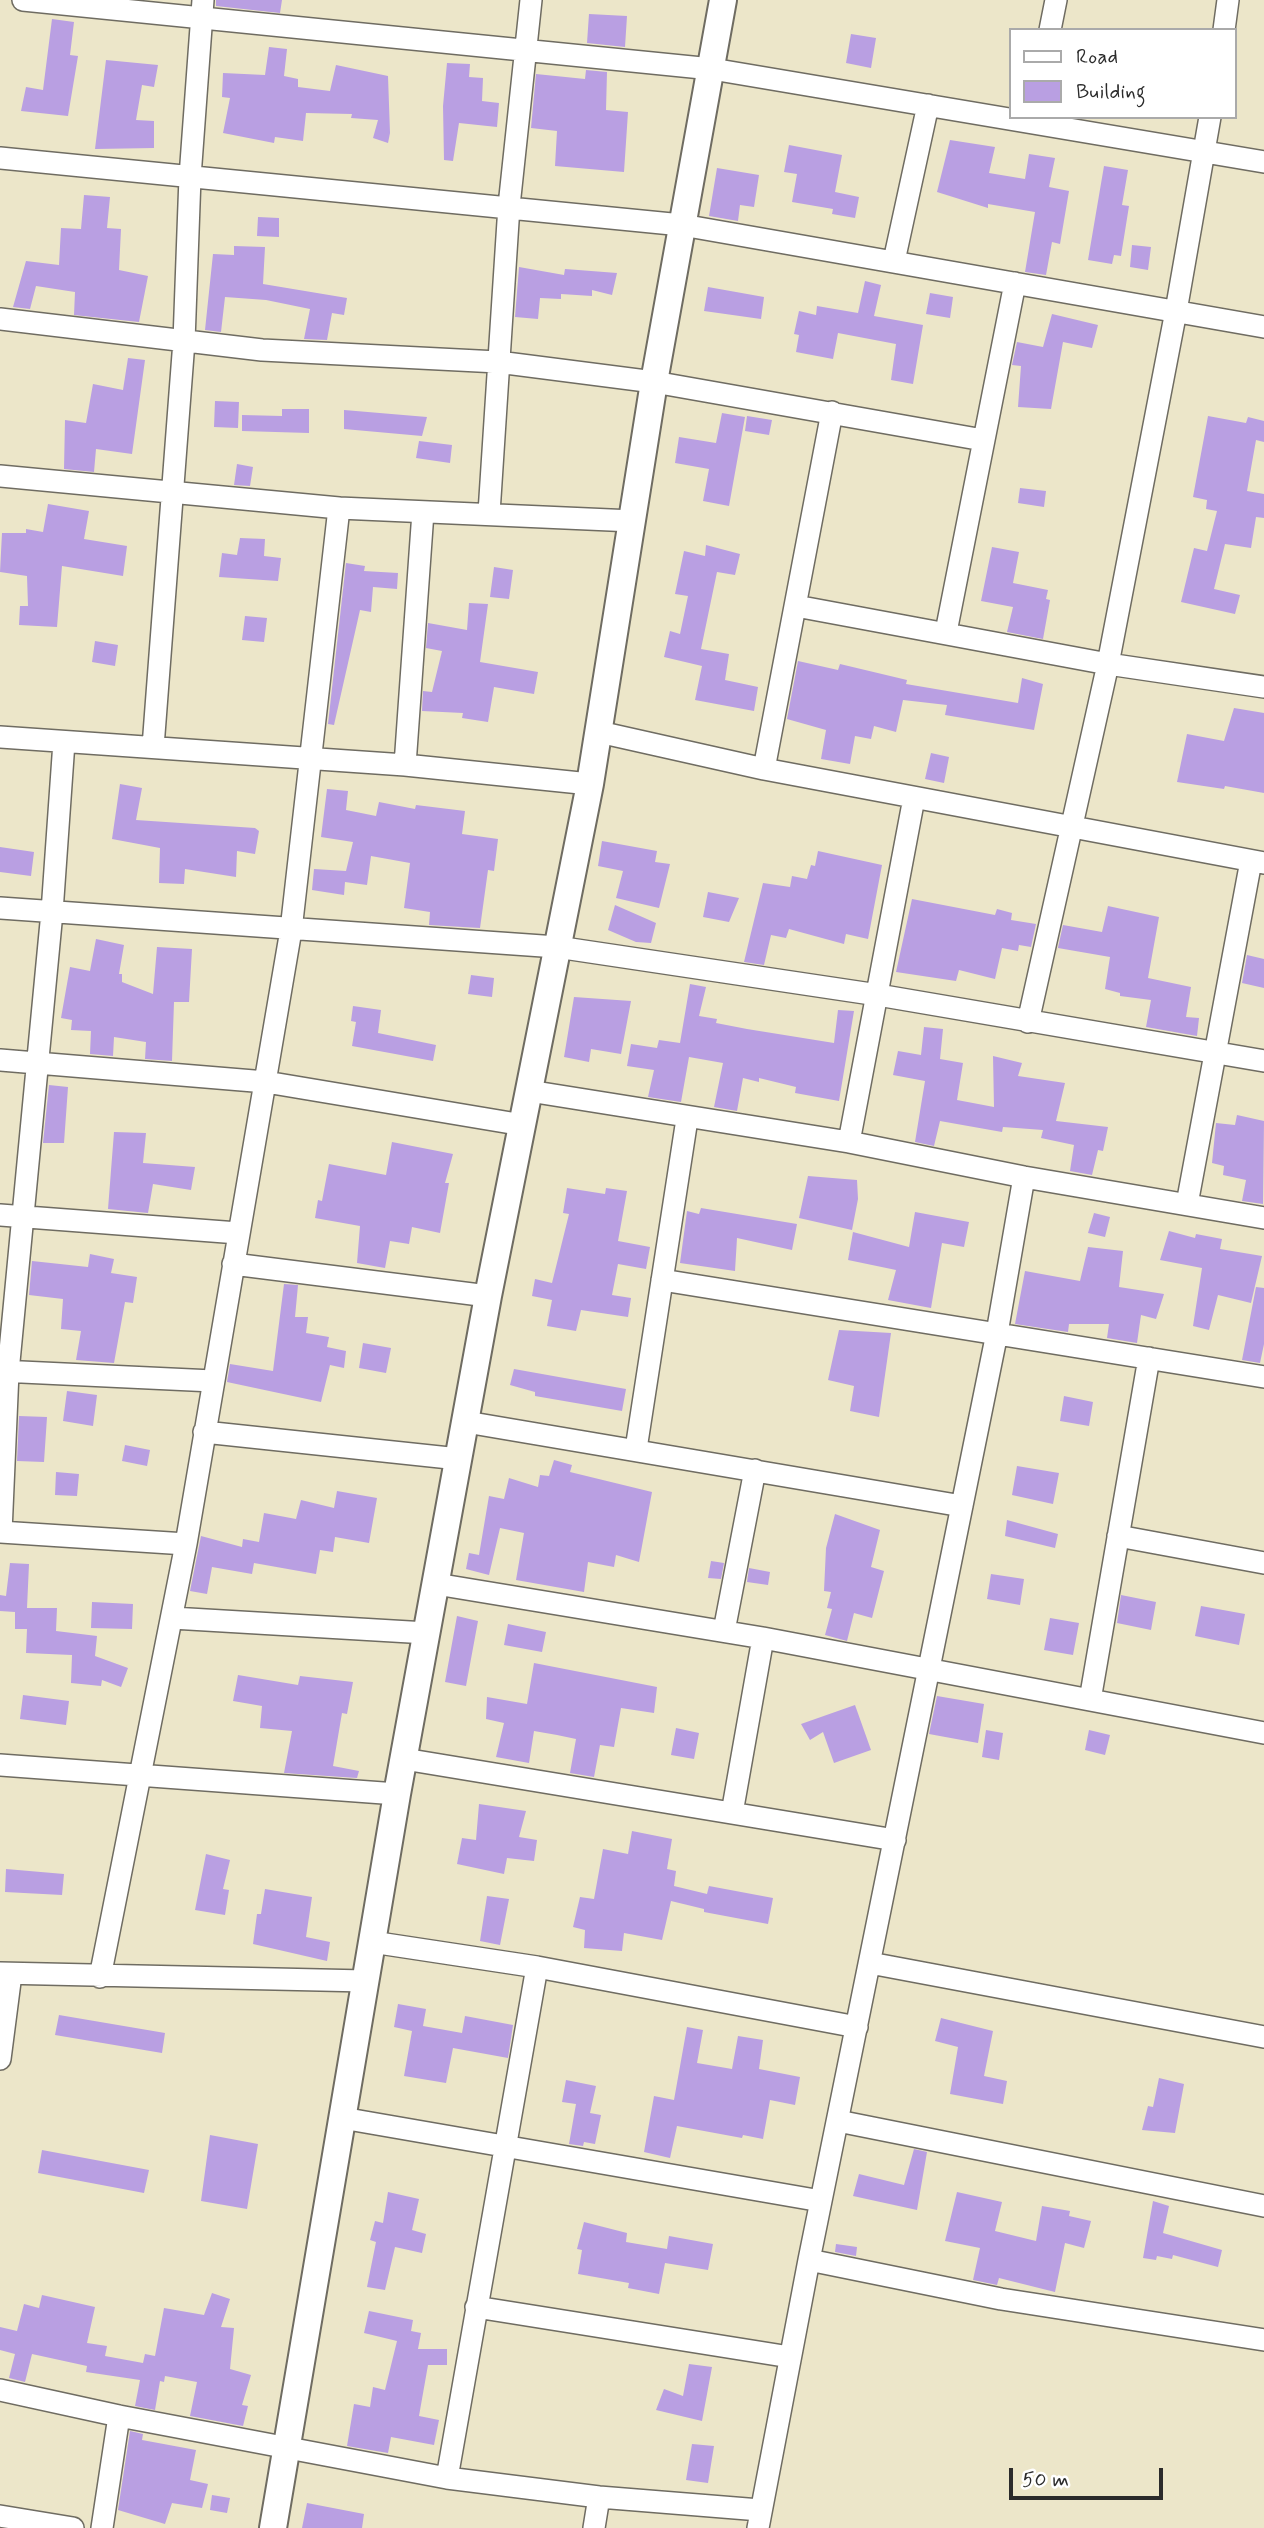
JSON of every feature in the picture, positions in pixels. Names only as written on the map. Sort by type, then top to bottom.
[{"type":"street","points":[[23,0],[203,9],[712,69],[1009,116]]},
{"type":"street","points":[[489,513],[509,206],[531,0]]},
{"type":"street","points":[[273,2528],[397,1794],[488,1296],[590,784],[654,382],[723,0]]},
{"type":"street","points":[[1050,28],[1056,0]]},
{"type":"street","points":[[1224,28],[1228,0]]},
{"type":"street","points":[[153,747],[184,341],[190,177],[203,9]]},
{"type":"street","points":[[894,261],[928,105]]},
{"type":"street","points":[[1028,1021],[1108,664],[1210,119]]},
{"type":"street","points":[[1035,120],[1264,162]]},
{"type":"street","points":[[0,158],[682,225],[1264,327]]},
{"type":"street","points":[[946,632],[1015,283]]},
{"type":"street","points":[[0,319],[332,356],[498,362],[654,382],[983,440]]},
{"type":"street","points":[[764,769],[832,412]]},
{"type":"street","points":[[0,476],[339,509],[489,513],[633,521]]},
{"type":"street","points":[[100,1977],[186,1544],[291,930],[339,509]]},
{"type":"street","points":[[405,765],[423,512]]},
{"type":"street","points":[[796,606],[1108,664],[1264,687]]},
{"type":"street","points":[[599,732],[764,769],[1070,829],[1258,862],[1216,1053],[1187,1204]]},
{"type":"street","points":[[0,737],[405,765],[590,784]]},
{"type":"street","points":[[64,742],[52,912],[37,1062],[10,1216],[0,1532],[186,1544]]},
{"type":"street","points":[[849,1142],[914,798]]},
{"type":"street","points":[[0,908],[557,947],[878,995],[1264,1060]]},
{"type":"street","points":[[0,1060],[266,1082],[523,1125]]},
{"type":"street","points":[[529,1091],[687,1119],[849,1142],[1024,1177],[1264,1218]]},
{"type":"street","points":[[636,1449],[687,1119]]},
{"type":"street","points":[[0,2390],[119,2416],[447,2478],[759,2519],[809,2260],[998,1333],[1024,1177]]},
{"type":"street","points":[[10,1216],[238,1233]]},
{"type":"street","points":[[233,1264],[488,1296]]},
{"type":"street","points":[[662,1280],[1264,1377]]},
{"type":"street","points":[[1090,1700],[1149,1358]]},
{"type":"street","points":[[4,1372],[213,1381]]},
{"type":"street","points":[[466,1422],[962,1506]]},
{"type":"street","points":[[204,1432],[459,1459]]},
{"type":"street","points":[[724,1631],[755,1470]]},
{"type":"street","points":[[1118,1536],[1264,1563]]},
{"type":"street","points":[[436,1584],[763,1638],[1264,1733]]},
{"type":"street","points":[[172,1618],[427,1633]]},
{"type":"street","points":[[732,1813],[763,1638]]},
{"type":"street","points":[[404,1759],[895,1840]]},
{"type":"street","points":[[0,1765],[397,1794]]},
{"type":"street","points":[[372,1942],[537,1967],[857,2027]]},
{"type":"street","points":[[870,1963],[1264,2038]]},
{"type":"street","points":[[447,2478],[537,1967]]},
{"type":"street","points":[[0,2059],[5,1974],[366,1981]]},
{"type":"street","points":[[342,2118],[821,2201]]},
{"type":"street","points":[[838,2121],[1264,2206]]},
{"type":"street","points":[[809,2260],[1001,2299],[1264,2340]]},
{"type":"street","points":[[476,2307],[790,2357]]},
{"type":"street","points":[[102,2528],[119,2416]]},
{"type":"street","points":[[594,2528],[599,2497]]},
{"type":"street","points":[[0,2516],[73,2528]]},
{"type":"building","points":[[216,0],[282,0],[280,13],[216,6]]},
{"type":"building","points":[[589,14],[627,16],[625,47],[587,43]]},
{"type":"building","points":[[52,19],[74,22],[70,55],[78,56],[68,116],[21,111],[26,87],[43,90]]},
{"type":"building","points":[[851,34],[876,38],[871,68],[846,63]]},
{"type":"building","points":[[269,47],[287,49],[284,76],[298,79],[298,87],[330,91],[336,65],[388,76],[388,143],[373,138],[378,120],[351,118],[352,114],[306,113],[303,141],[275,137],[274,143],[223,133],[230,98],[222,97],[223,73],[265,75]]},
{"type":"building","points":[[106,60],[158,65],[154,87],[142,85],[136,120],[154,121],[154,148],[95,149]]},
{"type":"building","points":[[447,63],[470,64],[469,77],[483,78],[482,101],[499,103],[497,127],[459,123],[453,161],[444,160],[443,106]]},
{"type":"building","points":[[586,70],[607,72],[606,110],[628,112],[624,172],[555,166],[557,131],[531,128],[536,74],[585,79]]},
{"type":"building","points":[[950,140],[995,147],[989,173],[1025,179],[1029,154],[1055,158],[1049,187],[1069,191],[1060,244],[1052,242],[1046,275],[1025,272],[1035,212],[988,204],[988,208],[937,192]]},
{"type":"building","points":[[789,145],[842,155],[835,192],[859,197],[855,218],[832,214],[833,209],[792,202],[797,174],[784,172]]},
{"type":"building","points":[[1104,166],[1128,170],[1122,205],[1129,206],[1121,256],[1114,255],[1112,264],[1088,260]]},
{"type":"building","points":[[717,168],[759,175],[754,207],[740,205],[738,221],[709,216]]},
{"type":"building","points":[[84,195],[110,197],[107,228],[121,229],[119,270],[148,276],[139,322],[74,315],[75,292],[36,286],[30,309],[13,307],[26,261],[59,265],[61,228],[81,229]]},
{"type":"building","points":[[258,217],[279,218],[279,237],[257,236]]},
{"type":"building","points":[[1132,245],[1151,247],[1148,270],[1130,267]]},
{"type":"building","points":[[234,246],[265,247],[263,284],[347,298],[344,315],[332,313],[327,340],[304,339],[310,309],[266,300],[225,297],[221,332],[205,330],[213,254],[234,255]]},
{"type":"building","points":[[519,267],[564,275],[565,269],[617,273],[612,295],[592,290],[592,296],[561,294],[561,299],[540,298],[538,319],[515,317]]},
{"type":"building","points":[[865,281],[881,285],[874,316],[923,325],[913,384],[891,380],[896,344],[838,333],[833,359],[796,352],[799,335],[794,334],[799,311],[816,315],[817,306],[858,313]]},
{"type":"building","points":[[708,287],[764,297],[761,319],[704,311]]},
{"type":"building","points":[[930,293],[953,297],[950,318],[926,314]]},
{"type":"building","points":[[1052,314],[1098,325],[1092,348],[1063,342],[1051,409],[1018,407],[1021,366],[1012,365],[1017,342],[1043,347]]},
{"type":"building","points":[[128,358],[145,360],[132,454],[96,449],[94,472],[64,469],[65,420],[86,423],[93,384],[123,390]]},
{"type":"building","points":[[215,401],[239,402],[238,428],[214,427]]},
{"type":"building","points":[[282,409],[309,409],[309,433],[242,431],[242,415],[282,416]]},
{"type":"building","points":[[344,410],[427,417],[422,436],[344,429]]},
{"type":"building","points":[[722,413],[745,417],[729,506],[703,501],[709,469],[675,463],[679,437],[716,443]]},
{"type":"building","points":[[747,416],[772,420],[769,435],[745,431]]},
{"type":"building","points":[[1208,416],[1246,423],[1248,417],[1264,421],[1264,442],[1256,440],[1247,491],[1264,494],[1264,518],[1256,517],[1251,548],[1225,544],[1214,589],[1240,595],[1235,614],[1181,602],[1194,548],[1207,551],[1217,511],[1206,509],[1207,500],[1193,497]]},
{"type":"building","points":[[419,441],[452,445],[450,463],[416,458]]},
{"type":"building","points":[[237,464],[253,467],[250,486],[234,485]]},
{"type":"building","points":[[1020,488],[1046,491],[1044,507],[1018,503]]},
{"type":"building","points":[[48,504],[89,511],[84,539],[127,546],[123,576],[62,566],[57,627],[19,625],[20,606],[28,606],[27,576],[0,572],[2,533],[26,533],[26,529],[43,532]]},
{"type":"building","points":[[240,538],[265,539],[264,556],[281,558],[278,581],[219,577],[222,553],[237,555]]},
{"type":"building","points":[[706,545],[740,554],[735,575],[717,572],[701,649],[729,654],[725,680],[758,687],[754,711],[695,700],[702,666],[664,657],[670,631],[680,634],[688,596],[675,594],[684,551],[705,556]]},
{"type":"building","points":[[992,547],[1019,552],[1013,583],[1048,590],[1046,599],[1050,600],[1043,639],[1007,632],[1013,607],[981,601]]},
{"type":"building","points":[[346,563],[365,566],[364,571],[398,573],[397,589],[373,587],[371,612],[360,610],[334,725],[328,724]]},
{"type":"building","points":[[494,567],[513,570],[509,599],[490,597]]},
{"type":"building","points":[[469,603],[488,604],[480,662],[538,672],[534,694],[494,687],[488,722],[462,718],[463,713],[422,711],[423,691],[432,692],[442,651],[426,648],[428,623],[467,630]]},
{"type":"building","points":[[245,616],[267,618],[264,642],[242,640]]},
{"type":"building","points":[[95,641],[118,645],[115,666],[92,662]]},
{"type":"building","points":[[798,661],[838,670],[840,664],[907,680],[906,684],[1018,703],[1022,678],[1043,684],[1034,730],[945,715],[947,705],[903,700],[896,732],[874,726],[871,739],[855,736],[850,764],[821,759],[826,730],[787,719]]},
{"type":"building","points":[[1234,708],[1264,713],[1264,793],[1177,782],[1187,734],[1224,741]]},
{"type":"building","points":[[931,753],[949,757],[944,783],[925,779]]},
{"type":"building","points":[[120,784],[142,788],[136,820],[255,828],[259,831],[255,854],[237,851],[236,877],[185,869],[184,884],[159,883],[160,848],[112,839]]},
{"type":"building","points":[[327,789],[348,791],[346,810],[376,816],[379,802],[415,809],[416,805],[465,811],[462,834],[498,839],[494,871],[488,870],[480,928],[429,925],[430,912],[404,908],[410,863],[371,856],[367,885],[345,882],[344,895],[312,890],[314,869],[346,871],[353,842],[321,837]]},
{"type":"building","points":[[602,841],[657,851],[655,862],[670,864],[659,908],[616,898],[623,871],[598,866]]},
{"type":"building","points":[[0,847],[34,852],[31,876],[0,872]]},
{"type":"building","points":[[818,851],[882,865],[868,939],[846,934],[844,944],[789,929],[786,938],[771,935],[764,965],[744,962],[763,883],[790,887],[792,876],[807,879],[811,865],[815,866]]},
{"type":"building","points":[[708,892],[739,898],[729,922],[703,917]]},
{"type":"building","points":[[912,899],[995,915],[997,909],[1012,913],[1011,920],[1036,924],[1031,947],[1019,945],[1018,951],[1002,948],[995,979],[959,970],[956,981],[896,972]]},
{"type":"building","points":[[615,905],[656,923],[651,943],[636,942],[608,930]]},
{"type":"building","points":[[1108,906],[1159,917],[1148,978],[1191,987],[1186,1017],[1199,1018],[1197,1036],[1146,1027],[1151,1000],[1120,996],[1120,993],[1105,989],[1110,957],[1058,948],[1057,952],[1063,925],[1102,932]]},
{"type":"building","points":[[96,939],[124,945],[119,974],[122,974],[122,982],[153,994],[157,947],[192,949],[189,1002],[174,1002],[172,1061],[145,1059],[146,1042],[114,1037],[113,1056],[90,1054],[91,1031],[71,1030],[72,1020],[61,1018],[70,967],[90,971]]},
{"type":"building","points":[[1247,955],[1264,959],[1264,988],[1242,983]]},
{"type":"building","points":[[471,975],[494,978],[492,997],[468,994]]},
{"type":"building","points":[[690,984],[706,987],[699,1016],[717,1019],[716,1023],[747,1029],[834,1043],[838,1010],[854,1011],[839,1101],[795,1093],[796,1087],[759,1078],[759,1082],[743,1078],[737,1111],[714,1107],[723,1063],[689,1057],[681,1102],[648,1097],[654,1070],[627,1066],[631,1044],[657,1048],[659,1040],[680,1043]]},
{"type":"building","points":[[574,997],[631,1001],[621,1054],[591,1049],[589,1062],[564,1057]]},
{"type":"building","points":[[353,1006],[381,1010],[378,1033],[436,1045],[433,1061],[352,1046],[356,1022],[351,1021]]},
{"type":"building","points":[[924,1027],[943,1029],[940,1059],[963,1063],[957,1100],[994,1107],[993,1056],[1022,1063],[1018,1076],[1065,1083],[1056,1121],[1108,1127],[1103,1151],[1098,1150],[1092,1175],[1070,1171],[1074,1145],[1041,1138],[1043,1130],[1003,1127],[1002,1132],[940,1121],[934,1146],[915,1142],[925,1081],[893,1075],[898,1051],[921,1055]]},
{"type":"building","points":[[49,1085],[68,1087],[64,1143],[43,1143]]},
{"type":"building","points":[[1237,1115],[1264,1121],[1263,1204],[1242,1201],[1246,1180],[1223,1175],[1224,1166],[1212,1163],[1216,1123],[1235,1125]]},
{"type":"building","points":[[114,1132],[146,1133],[143,1163],[195,1167],[191,1190],[153,1184],[148,1213],[108,1209]]},
{"type":"building","points":[[392,1142],[453,1154],[445,1183],[449,1183],[440,1233],[412,1227],[409,1244],[390,1241],[385,1268],[357,1263],[360,1226],[315,1218],[318,1200],[322,1201],[329,1164],[386,1175]]},
{"type":"building","points":[[808,1176],[857,1180],[858,1199],[852,1230],[799,1218]]},
{"type":"building","points":[[567,1188],[605,1194],[606,1188],[627,1191],[618,1241],[650,1247],[646,1269],[618,1264],[612,1295],[631,1298],[628,1317],[581,1310],[576,1331],[547,1326],[552,1300],[532,1296],[535,1279],[552,1283],[569,1214],[563,1213]]},
{"type":"building","points":[[701,1208],[797,1224],[792,1250],[737,1238],[735,1271],[680,1263],[687,1211],[699,1214]]},
{"type":"building","points":[[915,1212],[969,1222],[964,1247],[942,1243],[931,1308],[888,1300],[896,1270],[848,1260],[853,1232],[909,1247]]},
{"type":"building","points":[[1094,1213],[1110,1217],[1105,1237],[1088,1233]]},
{"type":"building","points":[[1169,1231],[1195,1238],[1196,1234],[1222,1239],[1220,1249],[1262,1256],[1251,1303],[1218,1295],[1209,1330],[1193,1326],[1202,1268],[1160,1260]]},
{"type":"building","points":[[1088,1247],[1123,1251],[1119,1287],[1164,1294],[1156,1319],[1141,1315],[1137,1343],[1107,1338],[1109,1324],[1069,1324],[1068,1332],[1015,1324],[1025,1271],[1080,1281]]},
{"type":"building","points":[[90,1254],[114,1259],[111,1273],[137,1277],[133,1303],[125,1302],[114,1363],[76,1360],[81,1331],[61,1329],[63,1299],[29,1295],[32,1261],[88,1267]]},
{"type":"building","points":[[284,1284],[298,1285],[295,1317],[308,1317],[306,1333],[329,1337],[327,1347],[346,1351],[344,1368],[330,1365],[321,1402],[227,1382],[230,1364],[273,1371]]},
{"type":"building","points":[[1256,1287],[1264,1288],[1264,1344],[1260,1363],[1242,1360]]},
{"type":"building","points":[[839,1330],[891,1333],[879,1417],[850,1411],[854,1386],[828,1380]]},
{"type":"building","points":[[363,1343],[391,1348],[386,1373],[359,1368]]},
{"type":"building","points":[[514,1369],[626,1389],[622,1411],[535,1396],[535,1392],[510,1385]]},
{"type":"building","points":[[67,1391],[97,1395],[93,1426],[63,1421]]},
{"type":"building","points":[[1064,1396],[1093,1402],[1089,1426],[1060,1421]]},
{"type":"building","points":[[19,1416],[47,1417],[44,1462],[17,1461]]},
{"type":"building","points":[[125,1445],[150,1450],[147,1466],[122,1461]]},
{"type":"building","points":[[554,1460],[572,1465],[570,1472],[652,1492],[639,1562],[616,1555],[614,1567],[588,1562],[584,1592],[516,1580],[524,1533],[500,1528],[489,1575],[466,1569],[469,1553],[479,1555],[489,1496],[504,1499],[509,1478],[538,1487],[540,1475],[549,1476]]},
{"type":"building","points":[[1017,1466],[1059,1473],[1053,1504],[1012,1495]]},
{"type":"building","points":[[56,1472],[79,1474],[77,1496],[55,1495]]},
{"type":"building","points":[[337,1491],[377,1498],[369,1543],[335,1537],[333,1552],[320,1550],[316,1574],[254,1563],[252,1574],[212,1567],[207,1594],[190,1591],[201,1536],[242,1547],[243,1539],[259,1542],[264,1513],[296,1519],[301,1500],[334,1508]]},
{"type":"building","points":[[835,1514],[880,1530],[871,1567],[884,1571],[872,1618],[854,1613],[847,1641],[825,1635],[832,1609],[827,1608],[831,1592],[824,1591],[826,1548]]},
{"type":"building","points":[[1007,1520],[1058,1534],[1055,1548],[1005,1536]]},
{"type":"building","points":[[711,1561],[724,1563],[721,1579],[708,1578]]},
{"type":"building","points":[[10,1563],[29,1564],[27,1608],[57,1608],[56,1631],[97,1636],[95,1656],[128,1668],[121,1687],[102,1680],[101,1686],[71,1683],[72,1655],[26,1653],[27,1629],[15,1629],[15,1612],[0,1611],[0,1595],[6,1596]]},
{"type":"building","points":[[749,1568],[770,1572],[768,1585],[747,1582]]},
{"type":"building","points":[[991,1574],[1024,1579],[1020,1605],[987,1599]]},
{"type":"building","points":[[1121,1595],[1156,1602],[1151,1630],[1117,1623]]},
{"type":"building","points":[[92,1602],[133,1604],[132,1629],[91,1628]]},
{"type":"building","points":[[1201,1606],[1245,1614],[1239,1645],[1195,1636]]},
{"type":"building","points":[[457,1616],[478,1621],[466,1686],[445,1682]]},
{"type":"building","points":[[1050,1618],[1079,1623],[1073,1655],[1044,1650]]},
{"type":"building","points":[[508,1624],[546,1632],[542,1652],[504,1645]]},
{"type":"building","points":[[534,1663],[657,1687],[654,1713],[621,1708],[614,1747],[600,1745],[594,1777],[570,1773],[576,1739],[557,1735],[534,1731],[529,1763],[496,1757],[504,1723],[486,1719],[487,1697],[527,1704]]},
{"type":"building","points":[[238,1675],[298,1685],[300,1676],[353,1682],[347,1714],[342,1713],[333,1766],[359,1771],[357,1778],[284,1773],[292,1731],[260,1728],[262,1706],[233,1701]]},
{"type":"building","points":[[23,1695],[69,1701],[66,1725],[20,1719]]},
{"type":"building","points":[[937,1696],[984,1704],[978,1743],[929,1734]]},
{"type":"building","points":[[855,1705],[871,1750],[834,1763],[823,1732],[810,1740],[801,1724]]},
{"type":"building","points":[[676,1728],[699,1733],[694,1759],[671,1755]]},
{"type":"building","points":[[986,1730],[1003,1733],[999,1760],[982,1757]]},
{"type":"building","points":[[1089,1730],[1110,1735],[1105,1755],[1085,1750]]},
{"type":"building","points":[[479,1804],[526,1811],[519,1837],[537,1840],[534,1861],[507,1858],[504,1874],[457,1864],[462,1838],[476,1840]]},
{"type":"building","points":[[632,1831],[672,1839],[667,1869],[676,1871],[674,1886],[707,1894],[709,1886],[773,1898],[768,1924],[704,1912],[704,1909],[671,1901],[662,1940],[624,1933],[622,1951],[584,1948],[585,1930],[573,1927],[580,1897],[594,1899],[603,1849],[628,1854]]},
{"type":"building","points":[[206,1854],[230,1860],[223,1889],[229,1890],[225,1915],[195,1910]]},
{"type":"building","points":[[6,1869],[64,1874],[62,1895],[5,1892]]},
{"type":"building","points":[[265,1889],[312,1897],[306,1937],[330,1942],[327,1961],[253,1944],[257,1914],[261,1914]]},
{"type":"building","points":[[487,1896],[509,1899],[500,1945],[480,1941]]},
{"type":"building","points":[[398,2004],[426,2009],[423,2026],[462,2033],[465,2016],[513,2025],[508,2058],[453,2048],[446,2083],[404,2076],[412,2031],[394,2027]]},
{"type":"building","points":[[59,2015],[165,2033],[162,2053],[55,2035]]},
{"type":"building","points":[[941,2018],[993,2031],[984,2076],[1007,2081],[1003,2104],[950,2094],[958,2047],[935,2041]]},
{"type":"building","points":[[687,2027],[703,2030],[697,2063],[732,2069],[738,2036],[763,2040],[759,2069],[800,2077],[795,2105],[770,2100],[763,2139],[743,2135],[742,2138],[677,2126],[670,2158],[644,2152],[654,2096],[674,2100]]},
{"type":"building","points":[[1159,2078],[1184,2084],[1175,2133],[1142,2130],[1148,2106],[1153,2107]]},
{"type":"building","points":[[566,2080],[596,2086],[590,2113],[601,2115],[595,2144],[569,2144],[576,2104],[562,2102]]},
{"type":"building","points":[[210,2135],[258,2144],[247,2209],[201,2201]]},
{"type":"building","points":[[914,2149],[927,2152],[917,2210],[853,2196],[859,2174],[904,2185]]},
{"type":"building","points":[[42,2150],[149,2170],[144,2193],[38,2173]]},
{"type":"building","points":[[388,2192],[419,2199],[412,2230],[426,2234],[422,2253],[395,2247],[385,2290],[367,2287],[376,2242],[370,2240],[375,2221],[383,2223]]},
{"type":"building","points":[[957,2192],[1002,2202],[995,2231],[1036,2241],[1042,2206],[1070,2211],[1069,2216],[1091,2221],[1084,2248],[1065,2243],[1055,2292],[999,2278],[997,2285],[973,2280],[980,2248],[945,2241]]},
{"type":"building","points":[[1153,2201],[1169,2206],[1163,2233],[1222,2250],[1218,2267],[1173,2255],[1172,2259],[1157,2256],[1156,2260],[1143,2258]]},
{"type":"building","points":[[584,2222],[627,2233],[626,2242],[667,2249],[669,2236],[713,2244],[708,2270],[665,2263],[659,2294],[628,2288],[629,2283],[578,2274],[582,2250],[577,2249]]},
{"type":"building","points":[[836,2244],[857,2247],[856,2256],[835,2252]]},
{"type":"building","points":[[212,2293],[230,2299],[221,2327],[234,2328],[230,2369],[251,2375],[242,2405],[248,2406],[243,2426],[190,2416],[197,2382],[165,2376],[164,2382],[160,2381],[155,2410],[135,2406],[140,2380],[86,2372],[87,2366],[32,2354],[25,2382],[9,2378],[15,2354],[0,2350],[0,2327],[17,2331],[24,2304],[39,2308],[42,2295],[95,2307],[87,2343],[107,2346],[105,2356],[143,2363],[145,2354],[155,2356],[164,2308],[204,2315]]},
{"type":"building","points":[[369,2311],[413,2320],[411,2331],[421,2333],[418,2349],[447,2349],[447,2365],[428,2365],[419,2416],[439,2420],[434,2445],[391,2437],[388,2453],[347,2446],[354,2404],[370,2407],[373,2387],[385,2390],[397,2341],[364,2333]]},
{"type":"building","points":[[689,2364],[712,2367],[702,2421],[656,2410],[664,2389],[683,2396]]},
{"type":"building","points":[[130,2431],[143,2434],[142,2440],[196,2450],[190,2480],[208,2484],[202,2508],[172,2503],[165,2524],[118,2510]]},
{"type":"building","points":[[692,2444],[714,2446],[708,2483],[686,2480]]},
{"type":"building","points":[[212,2495],[230,2498],[227,2513],[210,2510]]},
{"type":"building","points":[[307,2503],[364,2514],[362,2528],[302,2528]]}]
